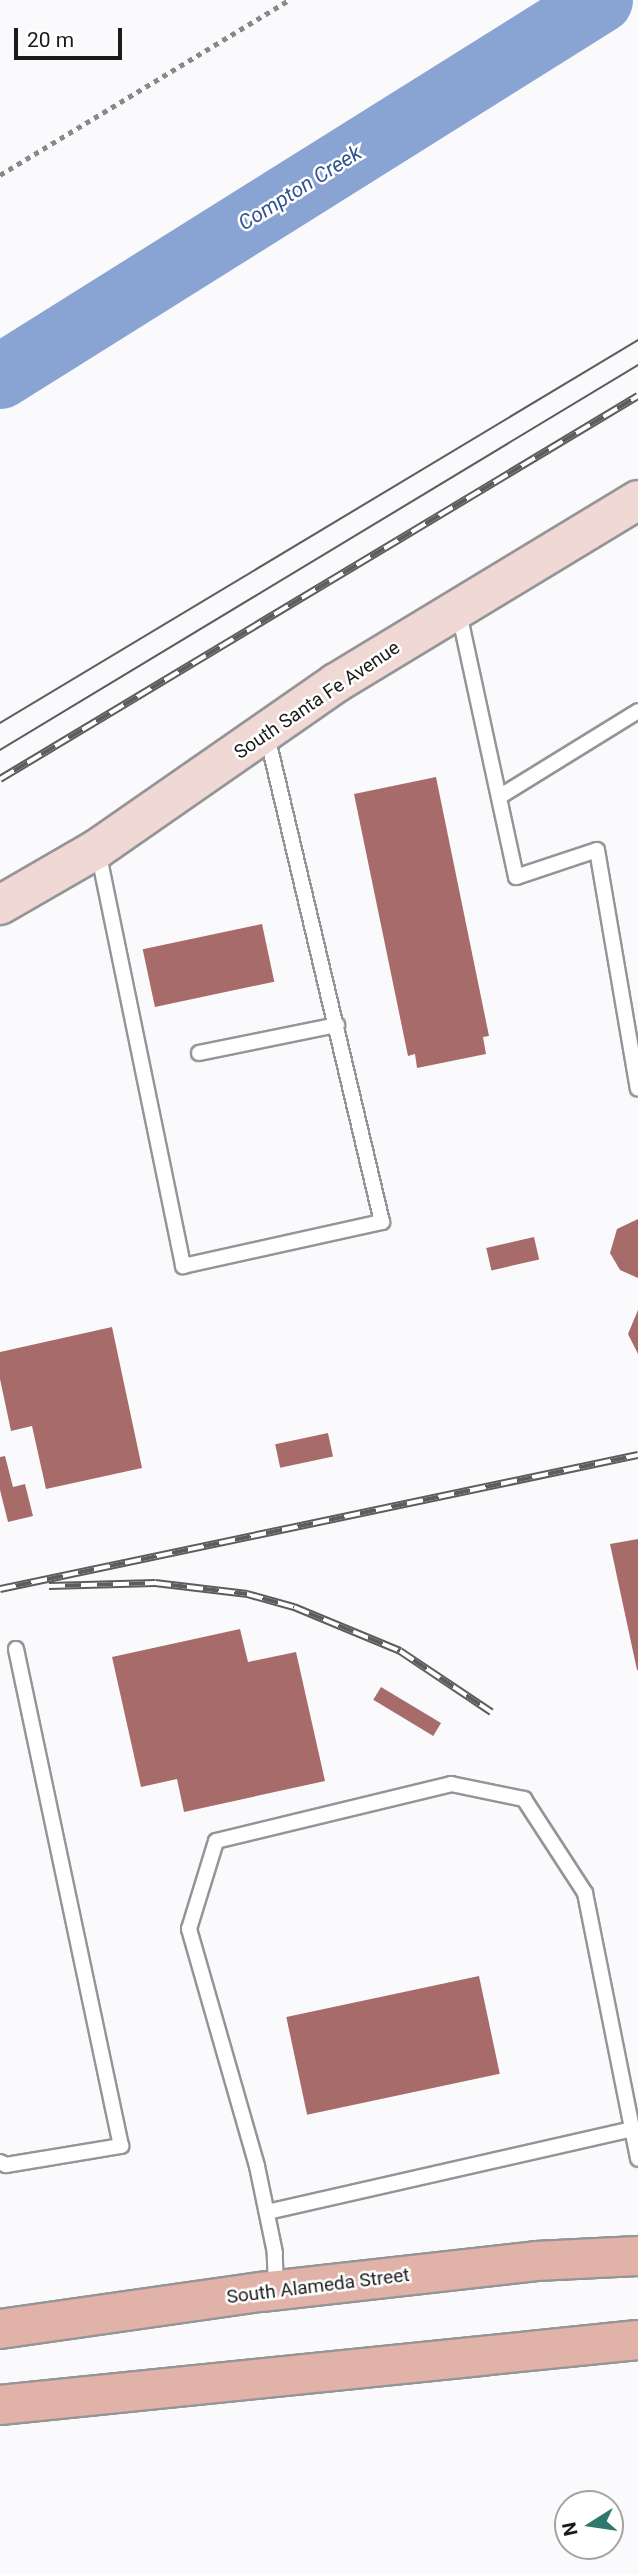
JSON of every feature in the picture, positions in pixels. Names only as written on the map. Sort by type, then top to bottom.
[{"type":"main road","name":"South Santa Fe Avenue","points":[[0,905],[97,849],[266,734],[336,682],[638,500]]},
{"type":"main road","name":"South Alameda Street","points":[[0,2329],[276,2290],[536,2261],[638,2256]]},
{"type":"main road","points":[[0,2322],[45,2321]]},
{"type":"main road","points":[[0,2405],[638,2340]]},
{"type":"lane","points":[[458,608],[516,877],[597,850],[638,1089]]},
{"type":"lane","points":[[499,797],[638,711]]},
{"type":"lane","points":[[97,849],[183,1266],[382,1222],[266,734]]},
{"type":"lane","points":[[199,1053],[337,1025]]},
{"type":"lane","points":[[0,2162],[6,2165],[121,2146],[16,1649]]},
{"type":"lane","points":[[276,2290],[267,2212],[189,1929],[216,1841],[451,1784],[524,1799],[585,1893],[638,2159]]},
{"type":"lane","points":[[267,2212],[632,2129]]},
{"type":"path","points":[[0,175],[289,0]]},
{"type":"building","points":[[436,777],[489,1036],[483,1037],[486,1054],[417,1068],[415,1054],[408,1056],[354,794]]},
{"type":"building","points":[[262,924],[274,982],[155,1007],[143,949]]},
{"type":"building","points":[[638,1219],[638,1278],[620,1270],[610,1253],[617,1229]]},
{"type":"building","points":[[534,1237],[539,1259],[491,1270],[486,1248]]},
{"type":"building","points":[[638,1310],[638,1354],[628,1334]]},
{"type":"building","points":[[112,1327],[142,1468],[46,1489],[32,1426],[11,1431],[0,1379],[0,1352]]},
{"type":"building","points":[[328,1433],[333,1456],[280,1468],[275,1444]]},
{"type":"building","points":[[5,1456],[13,1487],[25,1484],[33,1516],[8,1522],[0,1490],[0,1457]]},
{"type":"building","points":[[638,1539],[638,1670],[637,1670],[610,1544]]},
{"type":"building","points":[[240,1629],[248,1662],[296,1652],[325,1781],[184,1812],[177,1779],[141,1787],[112,1657]]},
{"type":"building","points":[[381,1687],[441,1723],[433,1736],[373,1700]]},
{"type":"building","points":[[479,1976],[500,2074],[307,2115],[286,2017]]},
{"type":"waterway","name":"Compton Creek","points":[[0,376],[600,0]]},
{"type":"tram line","points":[[0,723],[638,340]]},
{"type":"tram line","points":[[0,750],[638,365]]},
{"type":"railway","points":[[0,779],[638,396]]},
{"type":"railway","points":[[0,1589],[638,1455]]},
{"type":"railway","points":[[49,1586],[155,1583],[247,1594],[294,1607],[400,1651],[491,1712]]}]
